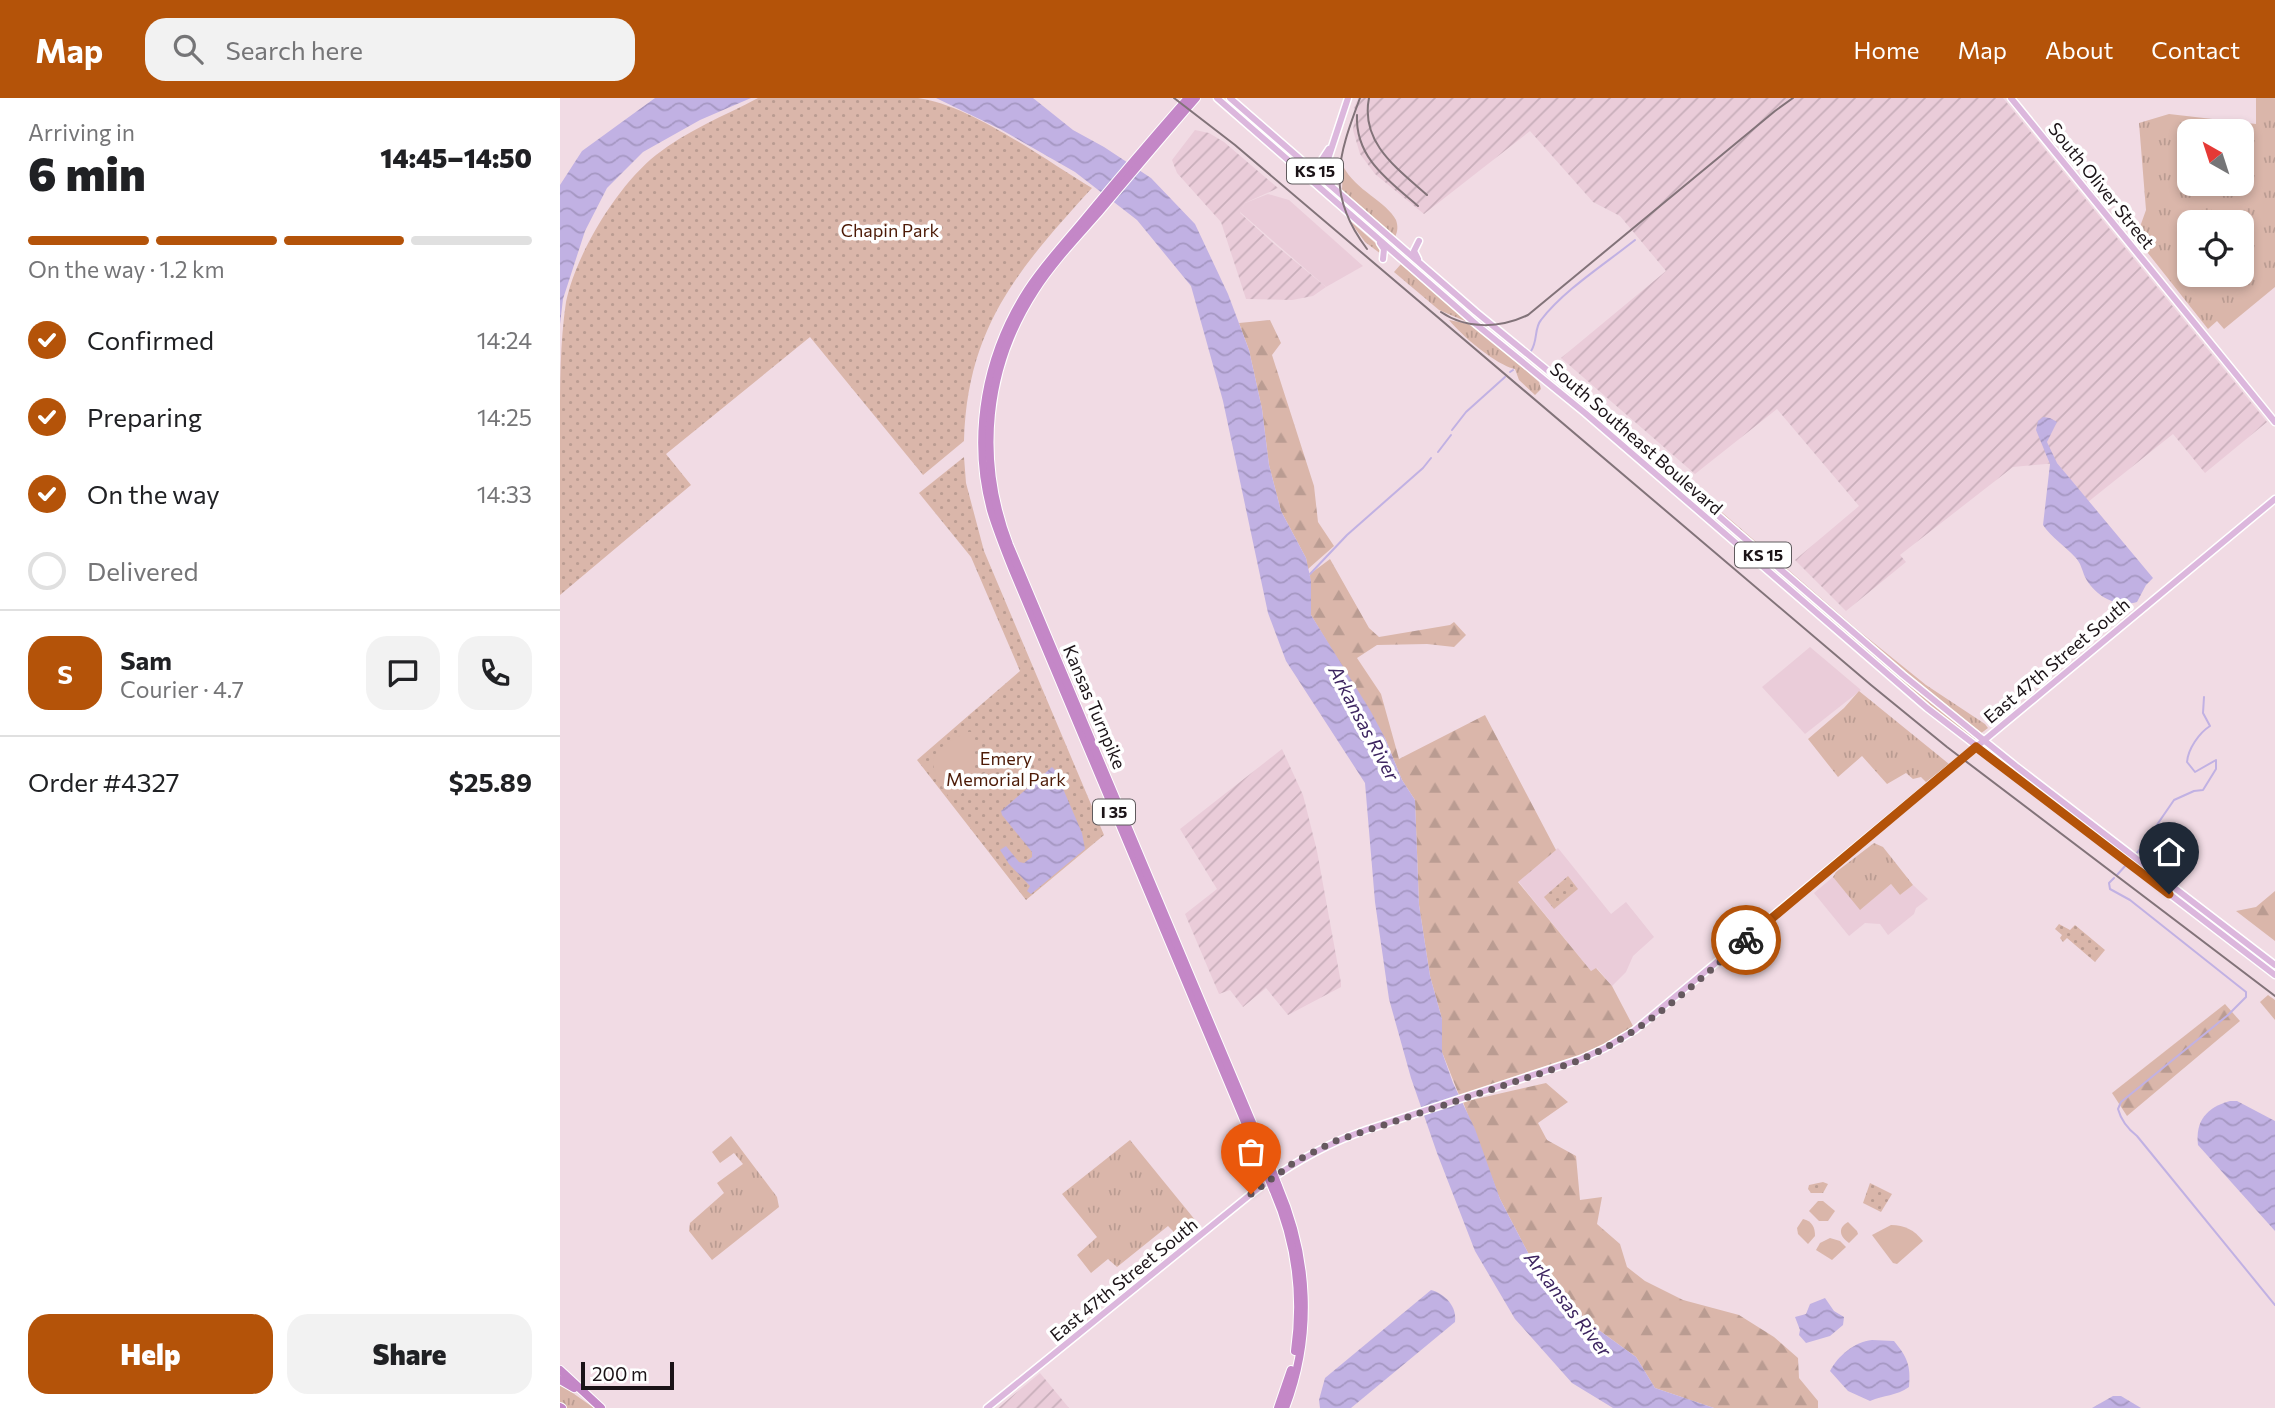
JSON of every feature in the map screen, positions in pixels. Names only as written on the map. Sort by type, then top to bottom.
[{"type":"highway","name":"Kansas Turnpike","points":[[1188,98],[1053,265],[1020,315],[1000,365],[987,418],[986,446],[991,509],[1013,570],[1268,1170],[1291,1218],[1299,1248],[1305,1300],[1299,1359],[1285,1408]]},
{"type":"highway","name":"Kansas Turnpike","points":[[1153,143],[1195,98]]},
{"type":"highway","name":"Kansas Turnpike","points":[[1276,1188],[1292,1245],[1298,1301],[1295,1354],[1278,1408]]},
{"type":"highway","points":[[560,1370],[601,1408]]},
{"type":"highway","points":[[560,1380],[591,1400]]},
{"type":"main road","name":"South Southeast Boulevard","points":[[1217,98],[1477,325],[1602,428],[1892,679],[1976,747],[2275,965]]},
{"type":"main road","name":"South Southeast Boulevard","points":[[1230,98],[1845,626],[2275,975]]},
{"type":"main road","points":[[1311,179],[1328,153],[1348,98]]},
{"type":"main road","name":"South Oliver Street","points":[[2011,98],[2275,422]]},
{"type":"main road","points":[[1296,155],[1312,161],[1328,153]]},
{"type":"main road","points":[[1328,153],[1328,177],[1337,190]]},
{"type":"main road","points":[[1370,231],[1384,248],[1383,259]]},
{"type":"main road","points":[[1419,241],[1414,251],[1423,265]]},
{"type":"main road","name":"East 47th Street South","points":[[987,1408],[1283,1170],[1335,1141],[1581,1059],[1631,1033],[2275,499]]},
{"type":"shaded area","points":[[1358,98],[2003,98],[2267,422],[2205,473],[2173,434],[2088,502],[2057,463],[2013,467],[1900,555],[1906,562],[1846,611],[1795,560],[1859,506],[1777,409],[1695,474],[1561,358],[1666,271],[1620,216],[1593,202],[1530,131],[1424,214],[1375,174],[1360,154],[1353,130],[1354,108]]},
{"type":"shaded area","points":[[1195,130],[1209,133],[1224,142],[1278,188],[1245,203],[1240,213],[1326,287],[1313,296],[1292,300],[1246,299],[1221,222],[1177,173],[1172,160]]},
{"type":"shaded area","points":[[1268,194],[1289,200],[1363,266],[1326,287],[1240,212],[1245,203]]},
{"type":"shaded area","points":[[1810,647],[1861,690],[1805,734],[1762,687]]},
{"type":"shaded area","points":[[1282,749],[1303,795],[1317,851],[1341,983],[1341,987],[1288,1015],[1266,988],[1243,1007],[1230,990],[1219,994],[1185,914],[1217,889],[1180,829]]},
{"type":"shaded area","points":[[1558,848],[1611,914],[1626,902],[1654,937],[1633,956],[1626,972],[1612,986],[1597,968],[1591,971],[1518,881]]},
{"type":"shaded area","points":[[1833,877],[1860,909],[1891,884],[1900,895],[1913,885],[1928,899],[1888,935],[1880,924],[1865,923],[1849,936],[1814,893]]},
{"type":"shaded area","points":[[1040,1373],[1069,1408],[998,1408]]},
{"type":"green space","name":"Chapin Park","points":[[758,98],[918,98],[939,103],[984,122],[1092,188],[1042,245],[1002,302],[975,365],[967,401],[964,441],[923,475],[810,337],[666,454],[691,485],[560,595],[561,348],[571,283],[600,222],[641,168],[680,138]]},
{"type":"green space","points":[[2256,98],[2275,98],[2275,287],[2224,329],[2217,321],[2208,329],[2136,238],[2146,210],[2139,123],[2169,114],[2212,119],[2177,119],[2177,196],[2254,196]]},
{"type":"green space","points":[[1343,166],[1355,182],[1392,213],[1397,224],[1395,237],[1342,190]]},
{"type":"green space","points":[[1349,220],[1381,248],[1381,254],[1365,242]]},
{"type":"green space","points":[[1401,264],[1466,320],[1439,310],[1394,272]]},
{"type":"green space","points":[[1270,320],[1281,343],[1272,355],[1314,486],[1318,522],[1334,546],[1308,569],[1306,558],[1281,511],[1269,465],[1262,409],[1249,350],[1239,323]]},
{"type":"green space","points":[[1449,320],[1473,325],[1539,382],[1541,389],[1535,395],[1519,380],[1515,369],[1480,349]]},
{"type":"green space","points":[[1563,379],[1580,390],[1859,631],[1926,685],[1988,728],[1980,734],[1887,659]]},
{"type":"green space","points":[[1559,387],[1975,738],[1975,741],[1894,677]]},
{"type":"green space","name":"Emery Memorial Park","points":[[964,457],[966,483],[984,551],[1104,835],[1026,900],[917,760],[1020,671],[971,557],[919,493]]},
{"type":"green space","points":[[1330,559],[1369,628],[1379,637],[1450,625],[1454,622],[1466,635],[1454,647],[1427,644],[1377,645],[1357,658],[1381,694],[1399,759],[1485,715],[1556,850],[1518,882],[1591,971],[1596,968],[1612,986],[1633,1026],[1595,1053],[1475,1094],[1459,1095],[1442,1052],[1442,1019],[1430,976],[1419,905],[1415,800],[1402,780],[1385,738],[1311,615],[1310,574]]},
{"type":"green space","points":[[1859,691],[1949,764],[1926,782],[1921,777],[1913,779],[1906,773],[1887,784],[1862,756],[1838,777],[1808,739]]},
{"type":"green space","points":[[966,732],[973,732],[975,735],[972,770],[967,786],[956,800],[952,800],[937,775],[933,764],[934,757],[942,747]]},
{"type":"green space","points":[[1874,843],[1883,847],[1913,885],[1900,895],[1891,884],[1860,910],[1833,877]]},
{"type":"green space","points":[[1568,876],[1578,889],[1554,909],[1544,897]]},
{"type":"green space","points":[[2275,891],[2275,941],[2236,911],[2256,907]]},
{"type":"green space","points":[[2059,924],[2070,930],[2075,925],[2105,950],[2095,962],[2067,938],[2063,942],[2060,938],[2062,935],[2055,929]]},
{"type":"green space","points":[[2268,995],[2275,1000],[2275,1020],[2260,1002]]},
{"type":"green space","points":[[2225,1004],[2240,1021],[2127,1116],[2112,1093]]},
{"type":"green space","points":[[1546,1083],[1568,1102],[1538,1123],[1547,1140],[1576,1156],[1580,1200],[1602,1197],[1597,1224],[1620,1244],[1627,1267],[1645,1281],[1683,1300],[1739,1315],[1774,1337],[1798,1358],[1799,1378],[1818,1401],[1818,1408],[1714,1408],[1655,1388],[1636,1357],[1589,1323],[1537,1270],[1500,1199],[1463,1102]]},
{"type":"green space","points":[[731,1136],[777,1197],[779,1207],[712,1260],[689,1231],[690,1223],[724,1193],[717,1183],[743,1164],[734,1153],[720,1163],[712,1152]]},
{"type":"green space","points":[[1130,1140],[1200,1226],[1186,1238],[1178,1229],[1174,1232],[1168,1226],[1117,1267],[1108,1259],[1091,1273],[1077,1255],[1097,1237],[1062,1194]]},
{"type":"green space","points":[[1823,1182],[1828,1184],[1823,1193],[1811,1193],[1808,1189],[1809,1185]]},
{"type":"green space","points":[[1870,1183],[1892,1194],[1881,1212],[1863,1203]]},
{"type":"green space","points":[[1818,1201],[1823,1201],[1835,1211],[1828,1221],[1819,1221],[1809,1211]]},
{"type":"green space","points":[[1803,1219],[1811,1223],[1814,1230],[1815,1236],[1808,1244],[1798,1234],[1797,1228]]},
{"type":"green space","points":[[1848,1222],[1858,1234],[1849,1243],[1841,1232]]},
{"type":"green space","points":[[1891,1225],[1909,1229],[1923,1241],[1897,1264],[1893,1263],[1872,1235]]},
{"type":"green space","points":[[1830,1238],[1840,1241],[1846,1247],[1832,1260],[1816,1250],[1820,1243]]},
{"type":"green space","points":[[560,1384],[594,1408],[566,1408],[560,1404]]},
{"type":"water","points":[[655,98],[751,98],[700,120],[643,152],[607,188],[585,231],[563,299],[560,324],[560,185],[582,151]]},
{"type":"water","name":"Arkansas River","points":[[936,98],[1033,98],[1073,130],[1151,178],[1195,224],[1228,294],[1249,350],[1262,409],[1269,465],[1281,511],[1306,558],[1311,581],[1311,615],[1370,710],[1402,780],[1415,800],[1419,905],[1430,976],[1442,1019],[1442,1052],[1453,1083],[1475,1129],[1500,1199],[1537,1270],[1589,1323],[1636,1357],[1655,1388],[1714,1408],[1613,1408],[1572,1383],[1515,1319],[1475,1251],[1411,1078],[1389,999],[1375,902],[1365,783],[1286,661],[1268,613],[1223,401],[1191,286],[1137,220],[1075,172],[1000,129]]},
{"type":"water","points":[[2043,417],[2057,422],[2047,442],[2057,463],[2153,578],[2137,602],[2114,602],[2100,595],[2089,584],[2077,559],[2043,525],[2050,464],[2036,430],[2038,421]]},
{"type":"water","points":[[1052,767],[1082,833],[1085,849],[1031,894],[1027,891],[1030,886],[1000,850],[1006,846],[1019,862],[1024,863],[1032,857],[1032,852],[1001,811]]},
{"type":"water","points":[[2237,1101],[2275,1121],[2275,1231],[2198,1145],[2198,1129],[2204,1116],[2215,1107]]},
{"type":"water","points":[[1431,1290],[1441,1294],[1449,1302],[1454,1311],[1455,1322],[1351,1408],[1320,1408],[1319,1400],[1325,1378]]},
{"type":"water","points":[[1825,1298],[1834,1311],[1844,1317],[1843,1325],[1830,1336],[1806,1343],[1799,1335],[1795,1317],[1806,1314],[1810,1304]]},
{"type":"water","points":[[1872,1340],[1894,1341],[1909,1367],[1909,1387],[1870,1401],[1848,1391],[1830,1371],[1847,1351]]},
{"type":"water","points":[[2113,1396],[2121,1396],[2141,1408],[2092,1408]]},
{"type":"waterway","points":[[1531,351],[1539,323],[1550,309],[1635,240]]},
{"type":"waterway","points":[[1452,430],[1466,412],[1505,377]]},
{"type":"waterway","points":[[1438,452],[1451,435]]},
{"type":"waterway","points":[[1310,574],[1347,535],[1431,458]]},
{"type":"waterway","points":[[2130,861],[2174,800],[2203,790],[2216,769],[2216,760],[2195,772],[2187,762],[2195,742],[2210,726],[2203,713],[2204,697]]},
{"type":"waterway","points":[[2117,875],[2126,865]]},
{"type":"waterway","points":[[2114,878],[2109,883],[2110,889],[2130,900],[2246,992],[2246,997],[2228,1015],[2121,1102],[2118,1109],[2128,1127],[2275,1305]]},
{"type":"railway","points":[[1174,98],[1235,145],[1947,747],[2275,996]]},
{"type":"railway","points":[[1360,98],[1341,157],[1340,175],[1345,210],[1367,249]]},
{"type":"railway","points":[[1369,98],[1370,128],[1376,142],[1394,165],[1427,195]]},
{"type":"railway","points":[[1441,312],[1462,322],[1484,325],[1507,323],[1528,315],[1793,98]]},
{"type":"railway","points":[[1357,115],[1358,130],[1368,156],[1385,178],[1418,206]]},
{"type":"way so far","points":[[1251,1194],[1296,1161],[1335,1141],[1572,1063],[1605,1048],[1631,1033],[1746,940]]},
{"type":"route","points":[[1746,940],[1976,747],[2169,894]]}]
